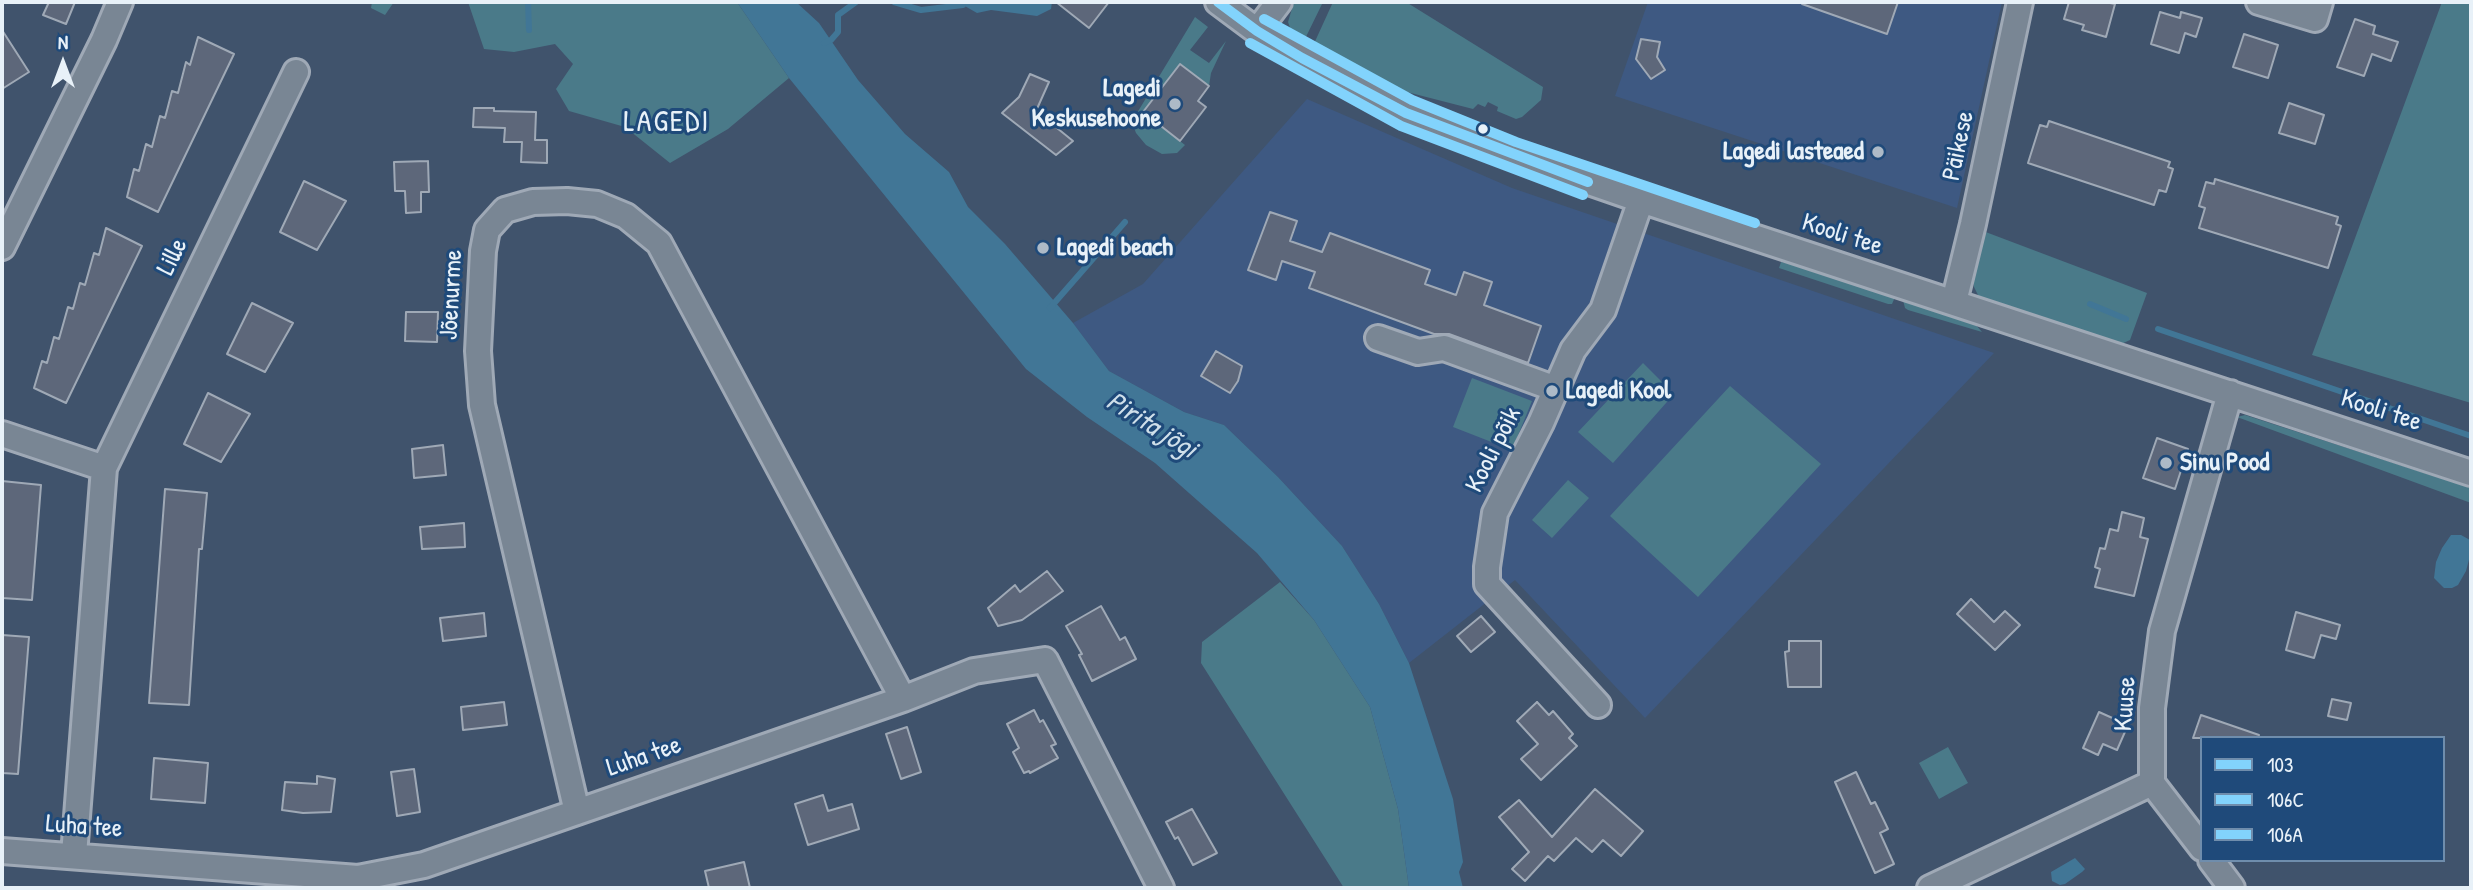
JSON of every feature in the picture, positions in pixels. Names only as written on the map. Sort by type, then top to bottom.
[{"type":"street","points":[[2,247],[120,2]]},
{"type":"street","name":"Kooli tee","points":[[1218,2],[1257,31],[1406,113],[1511,155],[2471,473]]},
{"type":"street","points":[[1257,31],[1279,2]]},
{"type":"street","name":"Päikese","points":[[1954,302],[2021,2]]},
{"type":"street","points":[[2259,2],[2315,19],[2320,2]]},
{"type":"street","name":"Lille","points":[[74,855],[104,468],[296,72]]},
{"type":"street","name":"Kooli põik","points":[[1598,705],[1487,584],[1487,567],[1495,513],[1541,423],[1573,350],[1603,310],[1641,200]]},
{"type":"street","name":"Jõenurme","points":[[577,812],[482,405],[478,351],[483,251],[487,230],[505,210],[533,202],[597,204],[625,216],[659,243],[903,699]]},
{"type":"street","points":[[1378,338],[1418,352],[1444,348],[1556,390]]},
{"type":"street","name":"Kuuse","points":[[2152,783],[2152,708],[2162,631],[2230,393]]},
{"type":"street","points":[[2,434],[104,468]]},
{"type":"street","name":"Luha tee","points":[[2,851],[358,878],[424,865],[903,699],[974,671],[1045,660],[1161,888]]},
{"type":"street","points":[[1930,888],[2152,783],[2200,845]]},
{"type":"street","points":[[2212,862],[2232,888]]},
{"type":"shaded area","points":[[372,2],[394,2],[385,15],[371,8]]},
{"type":"shaded area","points":[[468,2],[737,2],[789,78],[728,129],[670,163],[625,127],[569,111],[556,89],[573,64],[555,44],[514,52],[484,49]]},
{"type":"shaded area","points":[[1294,2],[1323,2],[1302,45],[1294,39],[1288,22]]},
{"type":"shaded area","points":[[1333,2],[1406,2],[1543,87],[1541,100],[1516,119],[1497,111],[1498,107],[1488,102],[1485,107],[1478,104],[1473,109],[1403,91],[1357,75],[1312,48]]},
{"type":"shaded area","name":"Lagedi lasteaed","points":[[1648,2],[2002,2],[1957,208],[1615,96]]},
{"type":"shaded area","points":[[2442,2],[2471,2],[2471,403],[2312,355]]},
{"type":"shaded area","points":[[1195,17],[1208,27],[1190,50],[1209,63],[1226,41],[1211,73],[1209,86],[1180,64],[1143,112],[1185,145],[1177,153],[1162,154],[1146,145],[1136,133],[1134,118]]},
{"type":"shaded area","name":"Lagedi Kool","points":[[1307,99],[1512,188],[1994,353],[1645,718],[1515,580],[1409,663],[1379,604],[1342,546],[1278,477],[1224,425],[1184,412],[1109,371],[1073,323],[1143,284]]},
{"type":"shaded area","points":[[1983,231],[2147,293],[2130,340],[2117,346],[1986,301],[1978,295],[1972,275]]},
{"type":"shaded area","points":[[1781,262],[1895,297],[1892,304],[1888,304],[1779,268]]},
{"type":"shaded area","points":[[1903,300],[1976,325],[1982,332],[1908,310]]},
{"type":"shaded area","points":[[1643,363],[1674,394],[1613,463],[1578,432]]},
{"type":"shaded area","points":[[1472,378],[1532,401],[1512,450],[1453,427]]},
{"type":"shaded area","points":[[1730,386],[1821,464],[1698,597],[1610,516]]},
{"type":"shaded area","points":[[2245,415],[2471,488],[2471,503],[2237,417]]},
{"type":"shaded area","points":[[1568,480],[1589,498],[1552,538],[1532,520]]},
{"type":"shaded area","points":[[1280,582],[1314,620],[1370,707],[1398,809],[1409,888],[1344,888],[1201,663],[1202,642]]},
{"type":"shaded area","points":[[1948,747],[1968,783],[1939,799],[1919,763]]},
{"type":"water","name":"Pirita jõgi","points":[[737,2],[796,2],[819,23],[858,80],[905,134],[949,172],[968,207],[1005,244],[1073,323],[1109,371],[1184,412],[1224,425],[1278,477],[1342,546],[1379,604],[1409,663],[1453,799],[1463,862],[1459,872],[1463,888],[1409,888],[1398,809],[1370,707],[1314,620],[1257,553],[1155,463],[1087,417],[1026,369],[789,78]]},
{"type":"water","points":[[964,2],[1052,2],[1051,9],[1037,16],[991,10],[977,13],[963,5]]},
{"type":"water","points":[[2451,535],[2461,535],[2470,540],[2471,552],[2466,571],[2458,585],[2444,588],[2434,578],[2436,562]]},
{"type":"water","points":[[2075,858],[2085,869],[2082,872],[2065,884],[2052,881],[2051,872]]},
{"type":"building","points":[[49,2],[75,2],[66,24],[43,15]]},
{"type":"building","points":[[1056,2],[1109,2],[1089,28]]},
{"type":"building","points":[[1802,2],[1898,2],[1887,34]]},
{"type":"building","points":[[2069,2],[2115,4],[2106,37],[2082,30],[2084,25],[2064,19]]},
{"type":"building","points":[[2160,12],[2180,18],[2181,12],[2202,18],[2196,37],[2185,33],[2179,53],[2151,44]]},
{"type":"building","points":[[2355,19],[2375,26],[2373,34],[2398,42],[2391,61],[2372,54],[2364,76],[2337,67]]},
{"type":"building","points":[[2,30],[29,72],[2,89]]},
{"type":"building","points":[[2244,34],[2278,45],[2268,78],[2233,67]]},
{"type":"building","points":[[198,37],[234,54],[158,212],[127,197],[134,169],[139,171],[146,144],[152,147],[160,116],[165,118],[172,91],[178,93],[186,62],[190,65]]},
{"type":"building","points":[[1641,39],[1660,42],[1657,57],[1665,70],[1651,79],[1636,59]]},
{"type":"building","name":"Lagedi Keskusehoone","points":[[1180,64],[1209,86],[1198,101],[1206,107],[1180,141],[1143,112]]},
{"type":"building","points":[[1030,74],[1049,82],[1036,111],[1073,141],[1056,155],[1002,113],[1019,97]]},
{"type":"building","points":[[2289,103],[2324,115],[2315,144],[2279,133]]},
{"type":"building","points":[[474,108],[536,112],[535,140],[547,140],[547,163],[521,162],[522,142],[504,142],[505,128],[473,127]]},
{"type":"building","points":[[2049,121],[2170,162],[2168,167],[2173,169],[2166,192],[2159,190],[2154,205],[2028,163],[2040,125],[2047,127]]},
{"type":"building","points":[[428,161],[429,192],[421,192],[421,212],[406,213],[405,191],[395,191],[394,162]]},
{"type":"building","points":[[2215,179],[2338,217],[2336,224],[2341,226],[2328,268],[2199,228],[2205,208],[2199,206],[2206,182],[2214,184]]},
{"type":"building","points":[[304,181],[346,201],[317,250],[280,232]]},
{"type":"building","points":[[1270,212],[1297,221],[1290,241],[1322,252],[1330,233],[1430,270],[1425,284],[1456,295],[1464,272],[1492,282],[1484,305],[1541,326],[1528,363],[1449,334],[1434,334],[1309,288],[1315,272],[1282,261],[1276,280],[1248,270]]},
{"type":"building","points":[[106,228],[142,246],[66,403],[34,388],[42,361],[47,363],[54,337],[59,339],[68,307],[73,309],[80,283],[85,285],[94,253],[99,255]]},
{"type":"building","points":[[252,303],[293,323],[265,372],[227,354]]},
{"type":"building","points":[[406,312],[438,312],[437,342],[405,341]]},
{"type":"building","points":[[1216,351],[1242,366],[1238,381],[1230,393],[1201,376]]},
{"type":"building","points":[[208,393],[250,414],[221,462],[184,444]]},
{"type":"building","name":"Sinu Pood","points":[[2157,438],[2188,449],[2175,489],[2143,478]]},
{"type":"building","points":[[443,445],[446,475],[414,478],[412,449]]},
{"type":"building","points":[[2,481],[41,485],[32,600],[2,598]]},
{"type":"building","points":[[165,489],[207,493],[202,549],[199,549],[189,705],[149,703]]},
{"type":"building","points":[[2122,512],[2144,518],[2140,537],[2148,539],[2134,596],[2095,587],[2100,569],[2095,567],[2100,548],[2105,549],[2110,529],[2118,531]]},
{"type":"building","points":[[464,523],[465,547],[422,549],[420,527]]},
{"type":"building","points":[[1047,571],[1063,591],[1022,620],[998,626],[988,608],[1015,585],[1020,592]]},
{"type":"building","points":[[1971,599],[1994,622],[2005,611],[2020,625],[1995,650],[1957,614]]},
{"type":"building","points":[[1101,606],[1120,640],[1125,637],[1136,659],[1092,681],[1079,655],[1082,654],[1066,626]]},
{"type":"building","points":[[2296,612],[2340,625],[2336,639],[2321,635],[2314,658],[2286,650]]},
{"type":"building","points":[[484,613],[486,636],[443,641],[440,618]]},
{"type":"building","points":[[1481,616],[1495,632],[1471,652],[1457,636]]},
{"type":"building","points":[[2,635],[29,637],[18,774],[2,773]]},
{"type":"building","points":[[1789,641],[1821,641],[1821,687],[1788,687],[1785,652],[1789,651]]},
{"type":"building","points":[[2332,699],[2351,703],[2347,720],[2328,716]]},
{"type":"building","points":[[504,702],[507,725],[463,730],[461,707]]},
{"type":"building","points":[[1537,702],[1549,715],[1553,711],[1573,734],[1569,738],[1577,746],[1541,780],[1521,759],[1538,744],[1517,721]]},
{"type":"building","points":[[1034,710],[1040,722],[1043,720],[1056,744],[1051,746],[1058,758],[1030,773],[1024,773],[1013,752],[1019,748],[1007,724]]},
{"type":"building","points":[[2099,712],[2128,725],[2117,750],[2103,744],[2098,755],[2083,748]]},
{"type":"building","points":[[2201,715],[2259,735],[2200,736],[2193,738]]},
{"type":"building","points":[[907,727],[921,772],[901,779],[886,734]]},
{"type":"building","points":[[154,758],[208,763],[205,803],[151,799]]},
{"type":"building","points":[[414,769],[420,812],[397,816],[391,772]]},
{"type":"building","points":[[1856,772],[1871,804],[1875,802],[1888,829],[1880,833],[1894,864],[1875,873],[1835,782]]},
{"type":"building","points":[[317,776],[335,779],[331,812],[303,813],[282,810],[285,782],[317,784]]},
{"type":"building","points":[[1595,789],[1643,831],[1621,856],[1603,840],[1592,852],[1576,838],[1554,861],[1548,856],[1525,881],[1512,869],[1529,852],[1499,817],[1519,800],[1552,837]]},
{"type":"building","points":[[823,795],[828,811],[852,804],[859,829],[808,845],[795,804]]},
{"type":"building","points":[[1192,809],[1217,853],[1193,865],[1178,837],[1175,839],[1166,822]]},
{"type":"building","points":[[744,862],[750,888],[709,888],[705,871]]},
{"type":"waterway","points":[[528,2],[529,30]]},
{"type":"waterway","points":[[824,43],[838,32],[838,15],[856,2]]},
{"type":"waterway","points":[[894,2],[921,10],[963,5]]},
{"type":"waterway","points":[[1050,308],[1125,222]]},
{"type":"waterway","points":[[2090,304],[2126,319]]},
{"type":"waterway","points":[[2158,329],[2471,436]]},
{"type":"transit line","name":"103","points":[[1218,2],[1257,31],[1302,58],[1406,113],[1588,182]]},
{"type":"transit line","name":"106A","points":[[1264,19],[1412,100],[1516,142],[1755,223]]},
{"type":"transit line","name":"106C","points":[[1250,43],[1401,126],[1583,195]]},
{"type":"place","name":"Lagedi Keskusehoone","points":[[1175,104]]},
{"type":"place","name":"Lagedi lasteaed","points":[[1878,152]]},
{"type":"place","name":"Lagedi beach","points":[[1043,248]]},
{"type":"place","name":"Lagedi Kool","points":[[1552,391]]},
{"type":"place","name":"Sinu Pood","points":[[2166,463]]},
{"type":"district","name":"LAGEDI","points":[[667,123]]}]
